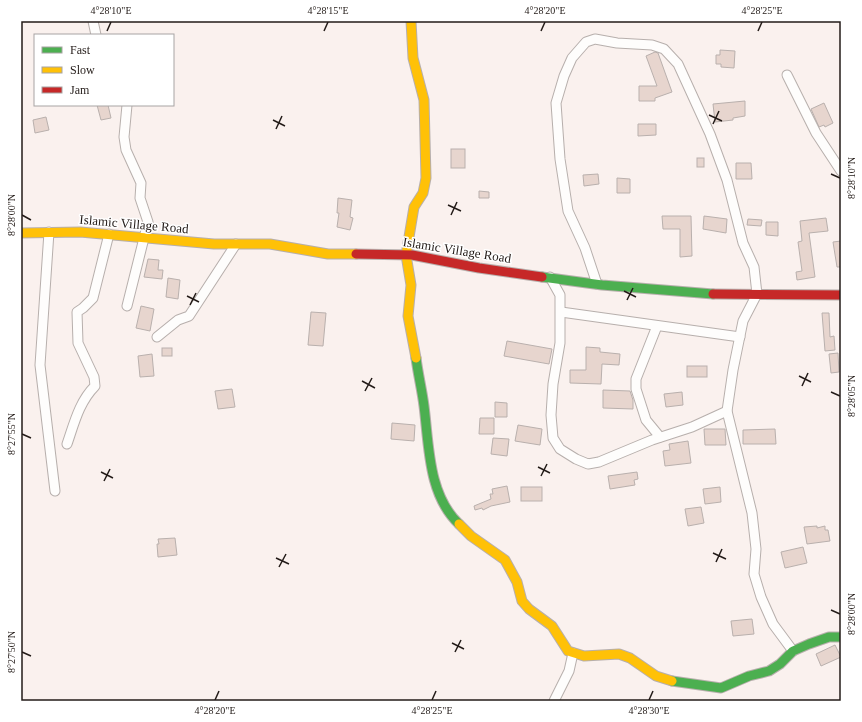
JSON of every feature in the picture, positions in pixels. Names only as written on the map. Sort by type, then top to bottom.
[{"type":"street","points":[[93,21],[96,34]]},
{"type":"street","points":[[411,21],[413,58],[424,100],[426,178],[423,193],[414,207],[406,255],[411,285],[408,316],[421,390],[431,464],[438,493],[453,519],[471,536],[505,560],[517,582],[522,601],[528,608],[552,626],[568,651],[573,653],[584,656],[619,654],[630,658],[656,676],[721,688],[749,676],[769,671],[780,664],[794,651],[829,637],[841,637]]},
{"type":"street","points":[[597,284],[585,248],[568,211],[560,159],[556,103],[564,76],[572,58],[586,42],[595,39],[617,43],[652,45],[664,49],[678,64],[710,134],[727,180],[743,243],[754,267],[757,294],[743,321],[727,411],[752,513],[756,549],[754,574],[761,597],[773,624],[794,651]]},
{"type":"street","points":[[787,75],[816,134],[841,171]]},
{"type":"street","points":[[127,106],[124,137],[126,150],[141,183],[140,198],[148,222],[143,237],[127,306]]},
{"type":"street","points":[[49,232],[40,365],[55,491]]},
{"type":"street","name":"Islamic Village Road","points":[[21,233],[49,232],[109,234],[214,244],[270,244],[328,254],[406,255],[597,284],[716,294],[841,295]]},
{"type":"street","points":[[67,444],[81,405],[87,394],[95,386],[94,377],[78,343],[77,312],[92,298],[109,234]]},
{"type":"street","points":[[157,337],[178,320],[189,316],[236,244]]},
{"type":"street","points":[[550,277],[560,295],[561,312],[560,343],[553,384],[552,415],[553,438],[560,449],[576,459],[588,464],[599,462],[660,437],[692,427],[727,411]]},
{"type":"street","points":[[561,312],[740,337]]},
{"type":"street","points":[[657,326],[636,378],[636,389],[646,420],[660,437]]},
{"type":"street","points":[[554,701],[569,672],[573,653]]},
{"type":"building","points":[[720,50],[735,51],[734,68],[721,67],[721,64],[716,64],[716,55],[720,55]]},
{"type":"building","points":[[655,52],[658,53],[672,92],[655,98],[655,101],[639,101],[639,86],[657,86],[646,56]]},
{"type":"building","points":[[745,101],[745,116],[733,118],[733,120],[715,122],[713,104]]},
{"type":"building","points":[[824,103],[833,123],[825,127],[824,125],[819,127],[811,109]]},
{"type":"building","points":[[97,106],[108,106],[111,118],[101,120]]},
{"type":"building","points":[[46,117],[49,130],[35,133],[33,120]]},
{"type":"building","points":[[638,124],[656,124],[656,135],[638,136]]},
{"type":"building","points":[[451,149],[465,149],[465,168],[451,168]]},
{"type":"building","points":[[697,158],[704,158],[704,167],[697,167]]},
{"type":"building","points":[[736,163],[751,163],[752,179],[736,179]]},
{"type":"building","points":[[598,174],[599,184],[584,186],[583,175]]},
{"type":"building","points":[[617,178],[630,179],[630,193],[617,193]]},
{"type":"building","points":[[479,191],[489,192],[489,198],[479,198]]},
{"type":"building","points":[[338,198],[352,200],[350,217],[353,218],[350,230],[337,227],[339,213],[337,213]]},
{"type":"building","points":[[662,216],[691,216],[692,256],[680,257],[680,229],[663,229]]},
{"type":"building","points":[[704,216],[727,219],[726,233],[703,229]]},
{"type":"building","points":[[826,218],[828,231],[809,233],[815,277],[797,280],[796,272],[802,271],[798,242],[802,241],[800,221]]},
{"type":"building","points":[[748,219],[762,220],[761,226],[747,225]]},
{"type":"building","points":[[766,222],[778,222],[778,236],[766,235]]},
{"type":"building","points":[[841,241],[841,267],[837,267],[833,242]]},
{"type":"building","points":[[148,259],[159,260],[158,270],[163,270],[162,279],[144,277]]},
{"type":"building","points":[[168,278],[180,280],[178,299],[166,297]]},
{"type":"building","points":[[141,306],[154,309],[150,331],[136,328]]},
{"type":"building","points":[[311,312],[326,313],[323,346],[308,345]]},
{"type":"building","points":[[822,313],[829,313],[830,337],[834,336],[835,350],[825,351]]},
{"type":"building","points":[[507,341],[552,349],[549,364],[504,356]]},
{"type":"building","points":[[586,347],[600,348],[600,352],[620,354],[619,365],[602,364],[601,384],[570,383],[570,370],[586,370]]},
{"type":"building","points":[[162,348],[172,348],[172,356],[162,356]]},
{"type":"building","points":[[838,353],[839,372],[831,373],[829,354]]},
{"type":"building","points":[[152,354],[154,376],[140,377],[138,356]]},
{"type":"building","points":[[687,366],[707,366],[707,377],[687,377]]},
{"type":"building","points":[[232,389],[235,407],[218,409],[215,391]]},
{"type":"building","points":[[603,390],[630,391],[633,400],[633,409],[603,408]]},
{"type":"building","points":[[682,392],[683,405],[666,407],[664,394]]},
{"type":"building","points":[[495,402],[507,403],[507,417],[495,417]]},
{"type":"building","points":[[480,418],[494,418],[494,434],[479,434]]},
{"type":"building","points":[[392,423],[415,425],[414,441],[391,439]]},
{"type":"building","points":[[518,425],[542,429],[540,445],[515,441]]},
{"type":"building","points":[[704,429],[725,429],[726,445],[705,445]]},
{"type":"building","points":[[775,429],[776,444],[743,444],[743,430]]},
{"type":"building","points":[[493,438],[509,439],[507,456],[491,454]]},
{"type":"building","points":[[688,441],[691,463],[665,466],[663,451],[670,450],[669,444]]},
{"type":"building","points":[[637,472],[638,479],[634,480],[635,485],[610,489],[608,476]]},
{"type":"building","points":[[507,486],[510,502],[491,506],[483,510],[482,508],[475,510],[474,506],[491,499],[490,494],[493,494],[492,489]]},
{"type":"building","points":[[521,487],[542,487],[542,501],[521,501]]},
{"type":"building","points":[[720,487],[721,502],[705,504],[703,489]]},
{"type":"building","points":[[701,507],[704,523],[688,526],[685,509]]},
{"type":"building","points":[[817,526],[817,528],[825,526],[825,530],[828,530],[830,541],[807,544],[804,527]]},
{"type":"building","points":[[175,538],[177,555],[158,557],[158,539]]},
{"type":"building","points":[[803,547],[807,563],[785,568],[781,552]]},
{"type":"building","points":[[752,619],[754,634],[733,636],[731,621]]},
{"type":"building","points":[[835,645],[841,657],[821,666],[816,654]]},
{"type":"traffic: fast","points":[[542,277],[602,285],[713,294]]},
{"type":"traffic: fast","points":[[416,358],[432,469],[441,499],[459,524]]},
{"type":"traffic: fast","points":[[672,681],[721,688],[749,676],[769,671],[780,664],[793,651],[809,644],[829,637],[841,637]]},
{"type":"traffic: slow","points":[[411,21],[413,58],[424,100],[426,178],[423,193],[414,207],[406,255],[411,285],[408,316],[416,358]]},
{"type":"traffic: slow","points":[[21,233],[80,232],[214,244],[270,244],[328,254],[356,254]]},
{"type":"traffic: slow","points":[[459,524],[471,536],[505,560],[517,582],[522,601],[529,609],[552,626],[568,651],[584,656],[619,654],[630,658],[656,676],[672,681]]},
{"type":"traffic: jam","points":[[356,254],[412,255],[479,268],[542,277]]},
{"type":"traffic: jam","points":[[713,294],[841,295]]}]
